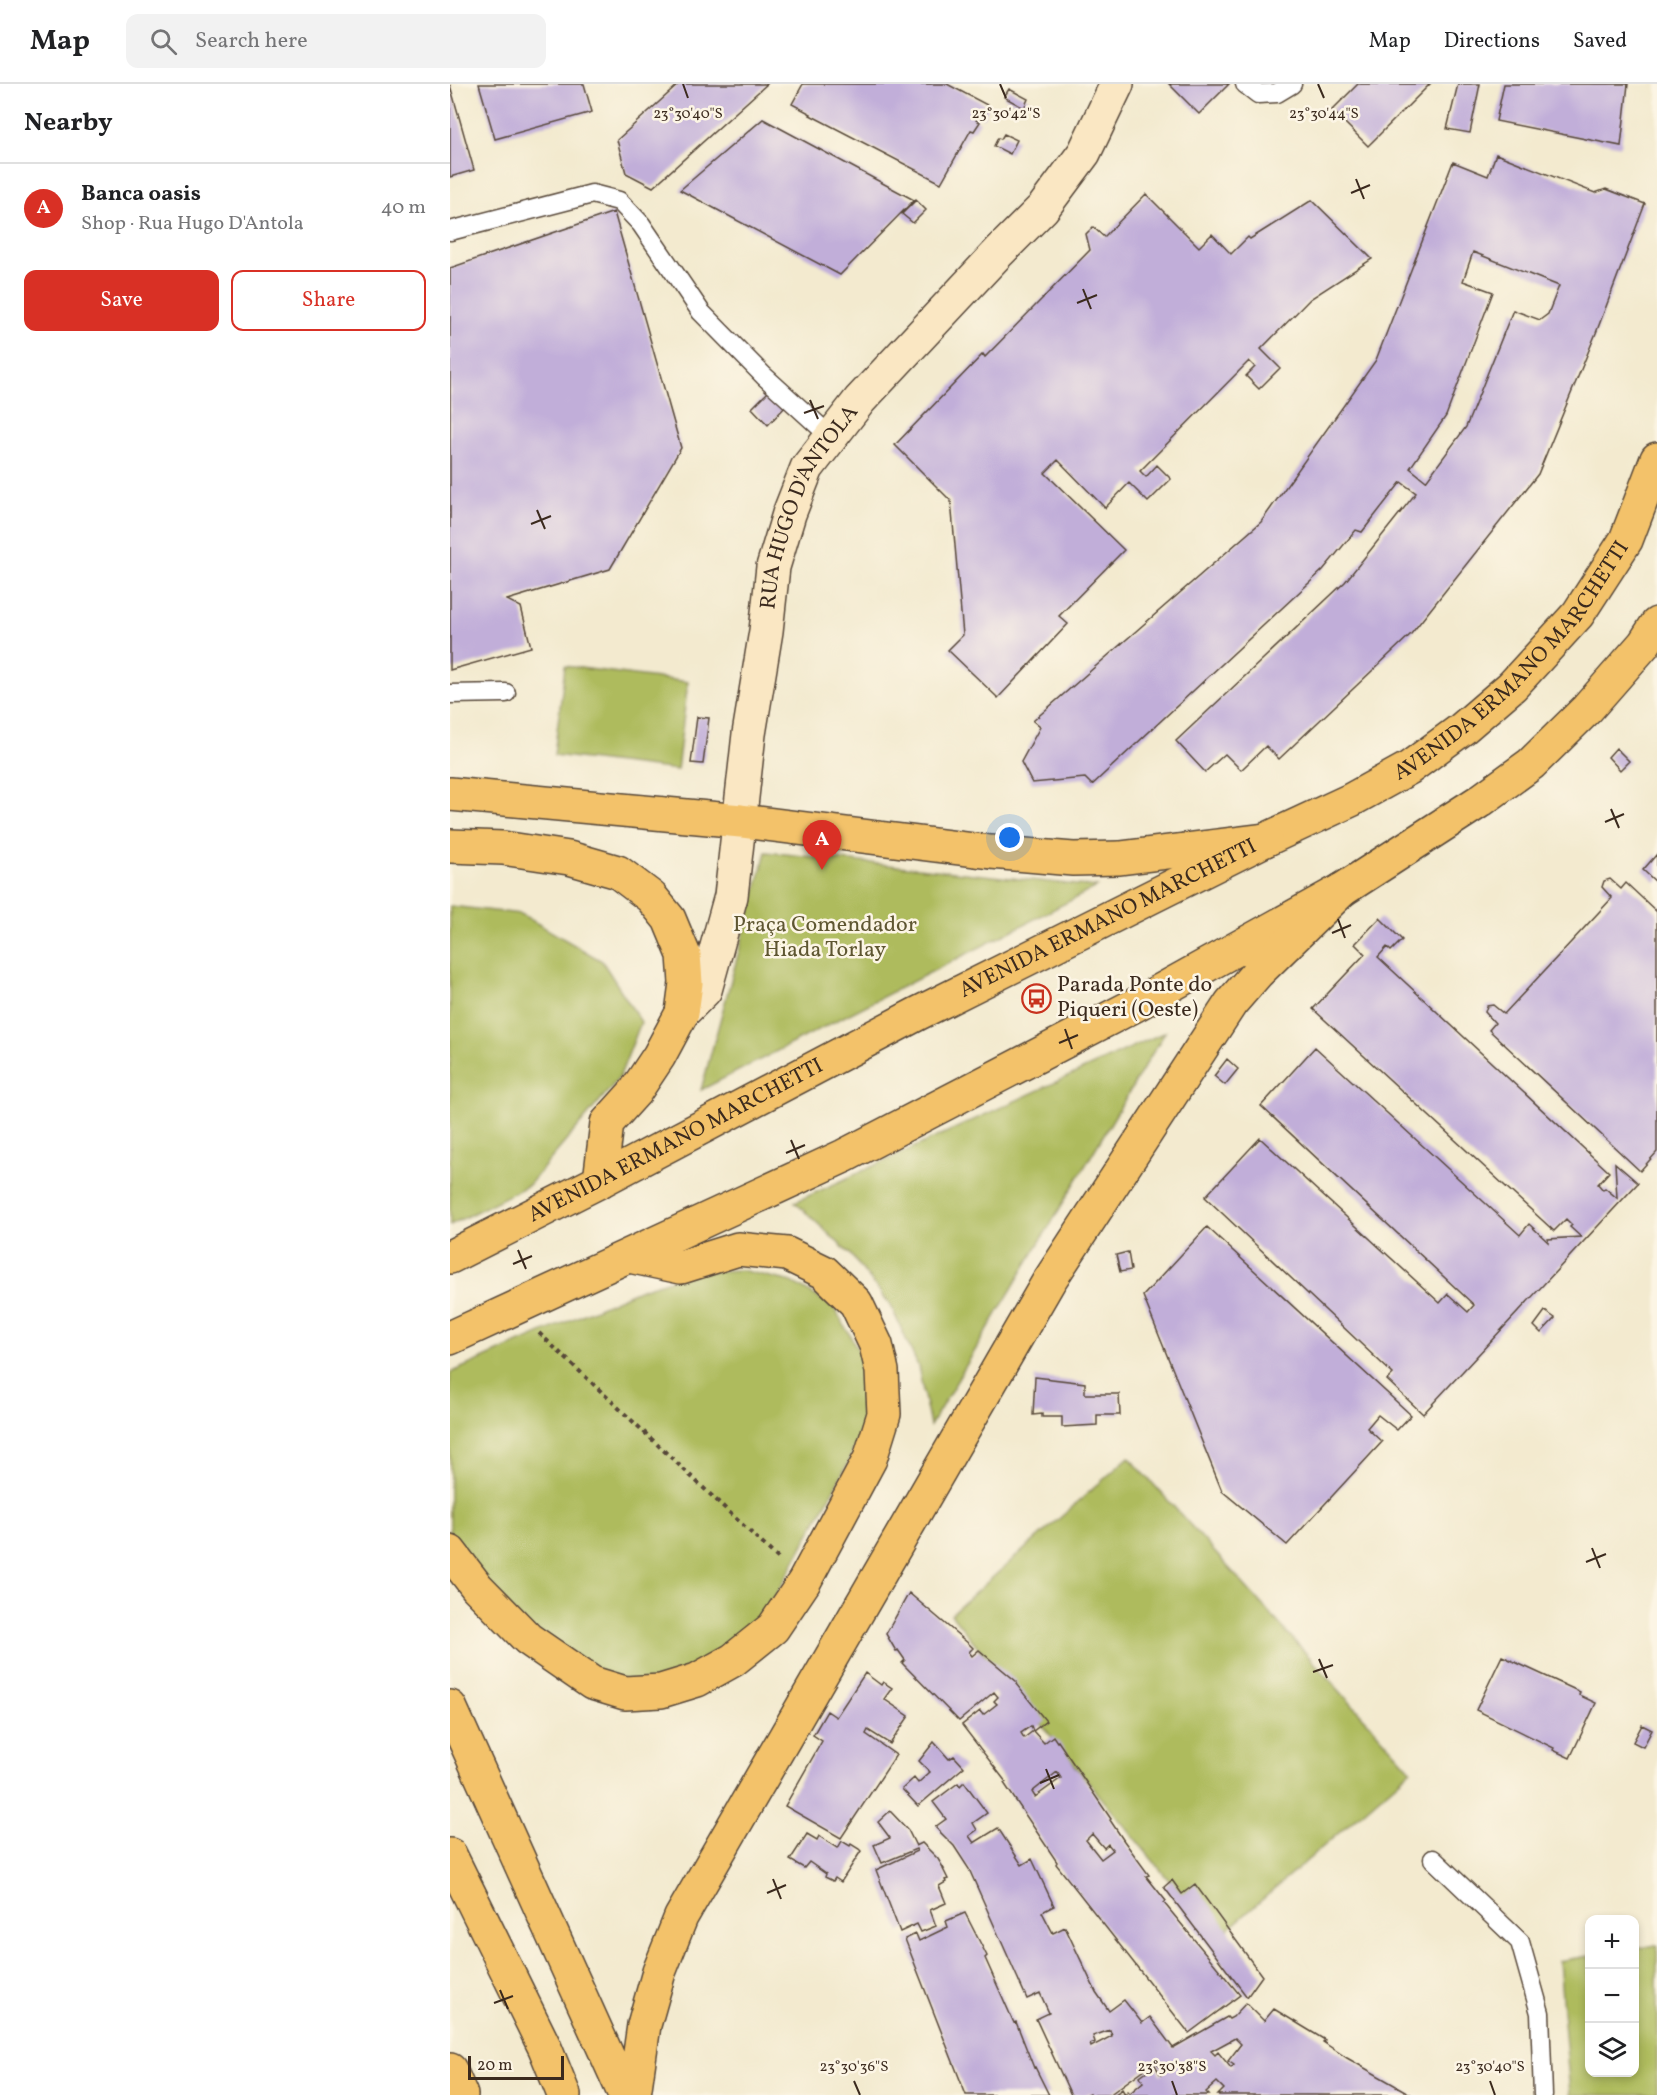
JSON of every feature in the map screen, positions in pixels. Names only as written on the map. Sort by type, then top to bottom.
[{"type":"main road","name":"AVENIDA ERMANO MARCHETTI","points":[[450,1257],[600,1181],[917,1014],[1265,840],[1351,800],[1410,768],[1462,729],[1512,686],[1578,614],[1626,540],[1657,459]]},
{"type":"main road","points":[[450,1338],[844,1156],[1135,1005],[1342,890],[1480,801],[1531,764],[1587,709],[1644,644],[1657,624]]},
{"type":"main road","points":[[450,794],[741,821],[991,852],[1073,859],[1120,858],[1265,840]]},
{"type":"main road","points":[[450,846],[514,849],[569,858],[618,872],[651,897],[669,919],[684,955],[686,983],[682,1013],[659,1056],[635,1092],[607,1123],[600,1181]]},
{"type":"main road","points":[[634,2095],[644,2025],[659,1972],[681,1917],[1043,1291],[1231,1004],[1258,972],[1342,890]]},
{"type":"main road","points":[[450,1552],[477,1587],[528,1639],[591,1683],[625,1693],[661,1691],[697,1680],[733,1660],[773,1628],[804,1582],[870,1459],[884,1414],[882,1371],[876,1345],[856,1303],[824,1272],[787,1254],[738,1249],[681,1267],[628,1257]]},
{"type":"main road","points":[[450,1707],[625,2095]]},
{"type":"main road","points":[[450,1856],[545,2049],[564,2095]]},
{"type":"main road","points":[[450,2070],[461,2095]]},
{"type":"street","name":"RUA HUGO D'ANTOLA","points":[[682,1013],[705,990],[731,896],[773,567],[789,514],[807,468],[869,391],[1043,208],[1084,153],[1117,84]]},
{"type":"lane","points":[[1245,84],[1258,94],[1278,93],[1292,84]]},
{"type":"lane","points":[[450,231],[592,194],[620,201],[641,224],[701,312],[764,376],[831,437]]},
{"type":"lane","points":[[450,694],[506,693]]},
{"type":"lane","points":[[1433,1859],[1520,1942],[1540,2013],[1543,2095]]},
{"type":"path","points":[[513,1308],[804,1582]]},
{"type":"green space","points":[[565,666],[688,682],[677,770],[554,755]]},
{"type":"green space","name":"Praça Comendador Hiada Torlay","points":[[766,852],[1097,887],[701,1090]]},
{"type":"green space","points":[[450,906],[521,914],[602,961],[641,1022],[619,1078],[529,1185],[450,1225]]},
{"type":"green space","points":[[1165,1032],[930,1426],[918,1366],[891,1306],[850,1254],[795,1202]]},
{"type":"green space","points":[[741,1270],[792,1282],[833,1306],[860,1353],[869,1408],[849,1461],[755,1634],[698,1669],[650,1682],[605,1679],[514,1618],[450,1534],[450,1373],[641,1289],[695,1272]]},
{"type":"green space","points":[[1129,1457],[1411,1770],[1217,1939],[951,1614]]},
{"type":"green space","points":[[1657,1945],[1657,2095],[1570,2095],[1559,1961],[1585,1957],[1585,2077],[1639,2077],[1639,1948]]},
{"type":"building","points":[[479,84],[584,84],[592,112],[495,139]]},
{"type":"building","points":[[679,84],[767,84],[653,187],[626,173],[617,140]]},
{"type":"building","points":[[803,84],[947,84],[989,106],[983,118],[979,115],[976,120],[980,122],[974,131],[971,130],[941,183],[792,104]]},
{"type":"building","points":[[1169,84],[1229,84],[1199,114]]},
{"type":"building","points":[[1358,84],[1430,84],[1368,146],[1332,110]]},
{"type":"building","points":[[1458,84],[1480,84],[1470,133],[1447,129]]},
{"type":"building","points":[[1504,84],[1628,84],[1621,146],[1496,121]]},
{"type":"building","points":[[450,85],[474,170],[450,177]]},
{"type":"building","points":[[1009,89],[1028,99],[1024,108],[1004,97]]},
{"type":"building","points":[[763,119],[914,200],[840,275],[680,190]]},
{"type":"building","points":[[1004,134],[1017,140],[1010,154],[994,146],[998,138],[1001,139]]},
{"type":"building","points":[[1496,154],[1595,193],[1606,189],[1645,204],[1596,333],[1538,474],[1411,634],[1279,759],[1266,746],[1241,770],[1225,754],[1205,772],[1176,741],[1345,582],[1416,493],[1401,482],[1362,532],[1356,530],[1323,570],[1092,785],[1085,778],[1032,783],[1021,762],[1040,727],[1033,721],[1261,522],[1376,360],[1453,162],[1488,176]],"holes":[[[1473,252],[1559,286],[1548,314],[1540,320],[1513,310],[1466,427],[1426,481],[1410,468],[1446,416],[1493,292],[1463,281]]]},
{"type":"building","points":[[1146,194],[1199,247],[1212,234],[1231,254],[1248,237],[1250,239],[1312,200],[1372,259],[1310,299],[1261,349],[1280,368],[1259,389],[1246,376],[1255,367],[1249,361],[1140,471],[1146,477],[1157,465],[1171,479],[1148,502],[1129,483],[1105,508],[1058,460],[1045,473],[1124,550],[1059,616],[1068,624],[998,698],[948,650],[963,635],[951,501],[895,445],[983,354],[985,357],[1090,250],[1086,234],[1093,227],[1104,237]]},
{"type":"building","points":[[916,200],[926,210],[913,223],[902,214]]},
{"type":"building","points":[[614,212],[681,448],[610,569],[507,600],[521,607],[531,647],[450,670],[450,268]]},
{"type":"building","points":[[772,388],[787,405],[768,425],[752,408]]},
{"type":"building","points":[[697,717],[709,718],[703,764],[691,763]]},
{"type":"building","points":[[1616,748],[1629,761],[1620,770],[1608,757]]},
{"type":"building","points":[[1657,854],[1657,883],[1643,870]]},
{"type":"building","points":[[1610,879],[1621,889],[1626,883],[1657,912],[1657,1152],[1640,1171],[1489,1030],[1495,1023],[1485,1012],[1487,1006],[1493,1005],[1504,1014],[1612,898],[1602,887],[1604,881]]},
{"type":"building","points":[[1380,918],[1402,940],[1391,951],[1387,947],[1378,957],[1609,1172],[1598,1184],[1603,1190],[1605,1188],[1617,1198],[1615,1163],[1638,1183],[1423,1414],[1387,1380],[1393,1374],[1205,1197],[1260,1138],[1440,1303],[1448,1294],[1468,1312],[1474,1305],[1261,1106],[1315,1047],[1520,1235],[1529,1224],[1548,1242],[1548,1239],[1581,1237],[1570,1227],[1572,1225],[1566,1219],[1554,1231],[1313,1009],[1365,954],[1355,944]]},
{"type":"building","points":[[1227,1059],[1238,1069],[1225,1085],[1214,1076]]},
{"type":"building","points":[[1207,1227],[1411,1415],[1397,1430],[1378,1415],[1367,1428],[1382,1442],[1287,1545],[1222,1491],[1143,1296]]},
{"type":"building","points":[[1128,1252],[1131,1270],[1120,1272],[1116,1255]]},
{"type":"building","points":[[1545,1311],[1555,1318],[1541,1333],[1534,1326]]},
{"type":"building","points":[[1035,1377],[1085,1383],[1085,1394],[1119,1394],[1120,1415],[1097,1415],[1097,1425],[1062,1427],[1062,1417],[1033,1415]]},
{"type":"building","points":[[909,1593],[973,1648],[969,1652],[972,1656],[979,1650],[1017,1682],[1016,1684],[1046,1721],[1033,1731],[1044,1743],[1053,1736],[1058,1741],[1149,1875],[1146,1876],[1166,1901],[1164,1903],[1240,1995],[1189,2033],[1056,1864],[1057,1862],[1004,1783],[1006,1782],[962,1725],[980,1711],[983,1715],[997,1704],[994,1701],[998,1697],[994,1692],[959,1721],[902,1663],[905,1660],[898,1650],[896,1651],[886,1634]],"holes":[[[1031,1726],[1033,1731],[1024,1738],[1021,1733]],[[1057,1772],[1061,1778],[1035,1797],[1032,1792]],[[1092,1834],[1104,1848],[1108,1844],[1113,1850],[1101,1859],[1086,1840]]]},
{"type":"building","points":[[1502,1656],[1580,1692],[1579,1695],[1596,1703],[1570,1758],[1476,1710]]},
{"type":"building","points":[[865,1673],[881,1685],[883,1682],[892,1688],[884,1699],[909,1716],[890,1744],[868,1730],[866,1734],[896,1755],[841,1838],[785,1806],[822,1741],[813,1735],[827,1711],[836,1717]]},
{"type":"building","points":[[1642,1725],[1652,1730],[1643,1747],[1633,1742]]},
{"type":"building","points":[[934,1742],[949,1759],[954,1756],[964,1767],[918,1806],[902,1789],[914,1778],[918,1783],[930,1772],[919,1761]]},
{"type":"building","points":[[964,1782],[987,1813],[973,1823],[977,1830],[969,1836],[974,1843],[998,1828],[1022,1865],[1032,1859],[1054,1906],[1042,1912],[1053,1933],[1065,1927],[1096,1992],[1109,2011],[1124,2000],[1142,2023],[1150,2017],[1173,2048],[1227,2017],[1229,2019],[1233,2017],[1246,2003],[1264,2021],[1274,2009],[1325,2040],[1323,2042],[1347,2058],[1412,2095],[1218,2095],[1224,2089],[1217,2082],[1206,2092],[1209,2095],[1114,2095],[1122,2089],[1125,2094],[1128,2091],[1130,2093],[1143,2082],[1140,2076],[1155,2065],[1161,2075],[1164,2072],[1156,2061],[1109,2095],[1091,2095],[1090,2093],[1071,2095],[1036,2019],[1049,2013],[1040,1993],[1027,1999],[969,1869],[954,1846],[935,1827],[946,1819],[933,1802],[958,1783],[960,1786]],"holes":[[[1110,2030],[1112,2036],[1091,2047],[1090,2044],[1095,2042],[1093,2036]],[[1235,2038],[1241,2044],[1228,2061],[1234,2065],[1231,2068],[1218,2052],[1215,2055],[1211,2051]]]},
{"type":"building","points":[[890,1811],[908,1830],[916,1846],[922,1843],[938,1859],[948,1879],[939,1886],[946,1903],[930,1910],[936,1926],[921,1932],[917,1924],[900,1932],[876,1870],[917,1851],[916,1849],[882,1863],[874,1845],[890,1838],[878,1822]]},
{"type":"building","points":[[807,1834],[817,1840],[819,1836],[838,1848],[842,1841],[861,1851],[841,1882],[835,1878],[833,1881],[825,1877],[826,1874],[809,1862],[804,1868],[790,1860]]},
{"type":"building","points":[[1172,1880],[1182,1894],[1195,1884],[1262,1976],[1247,1997],[1164,1887]]},
{"type":"building","points":[[965,1913],[987,1956],[985,1958],[1014,2023],[1016,2022],[1034,2068],[1049,2095],[966,2095],[905,1939],[916,1934],[919,1941],[948,1927],[946,1921]]},
{"type":"place","name":"Banca oasis","points":[[822,870]]},
{"type":"place","name":"Parada Ponte do Piqueri (Oeste)","points":[[1036,998]]}]
